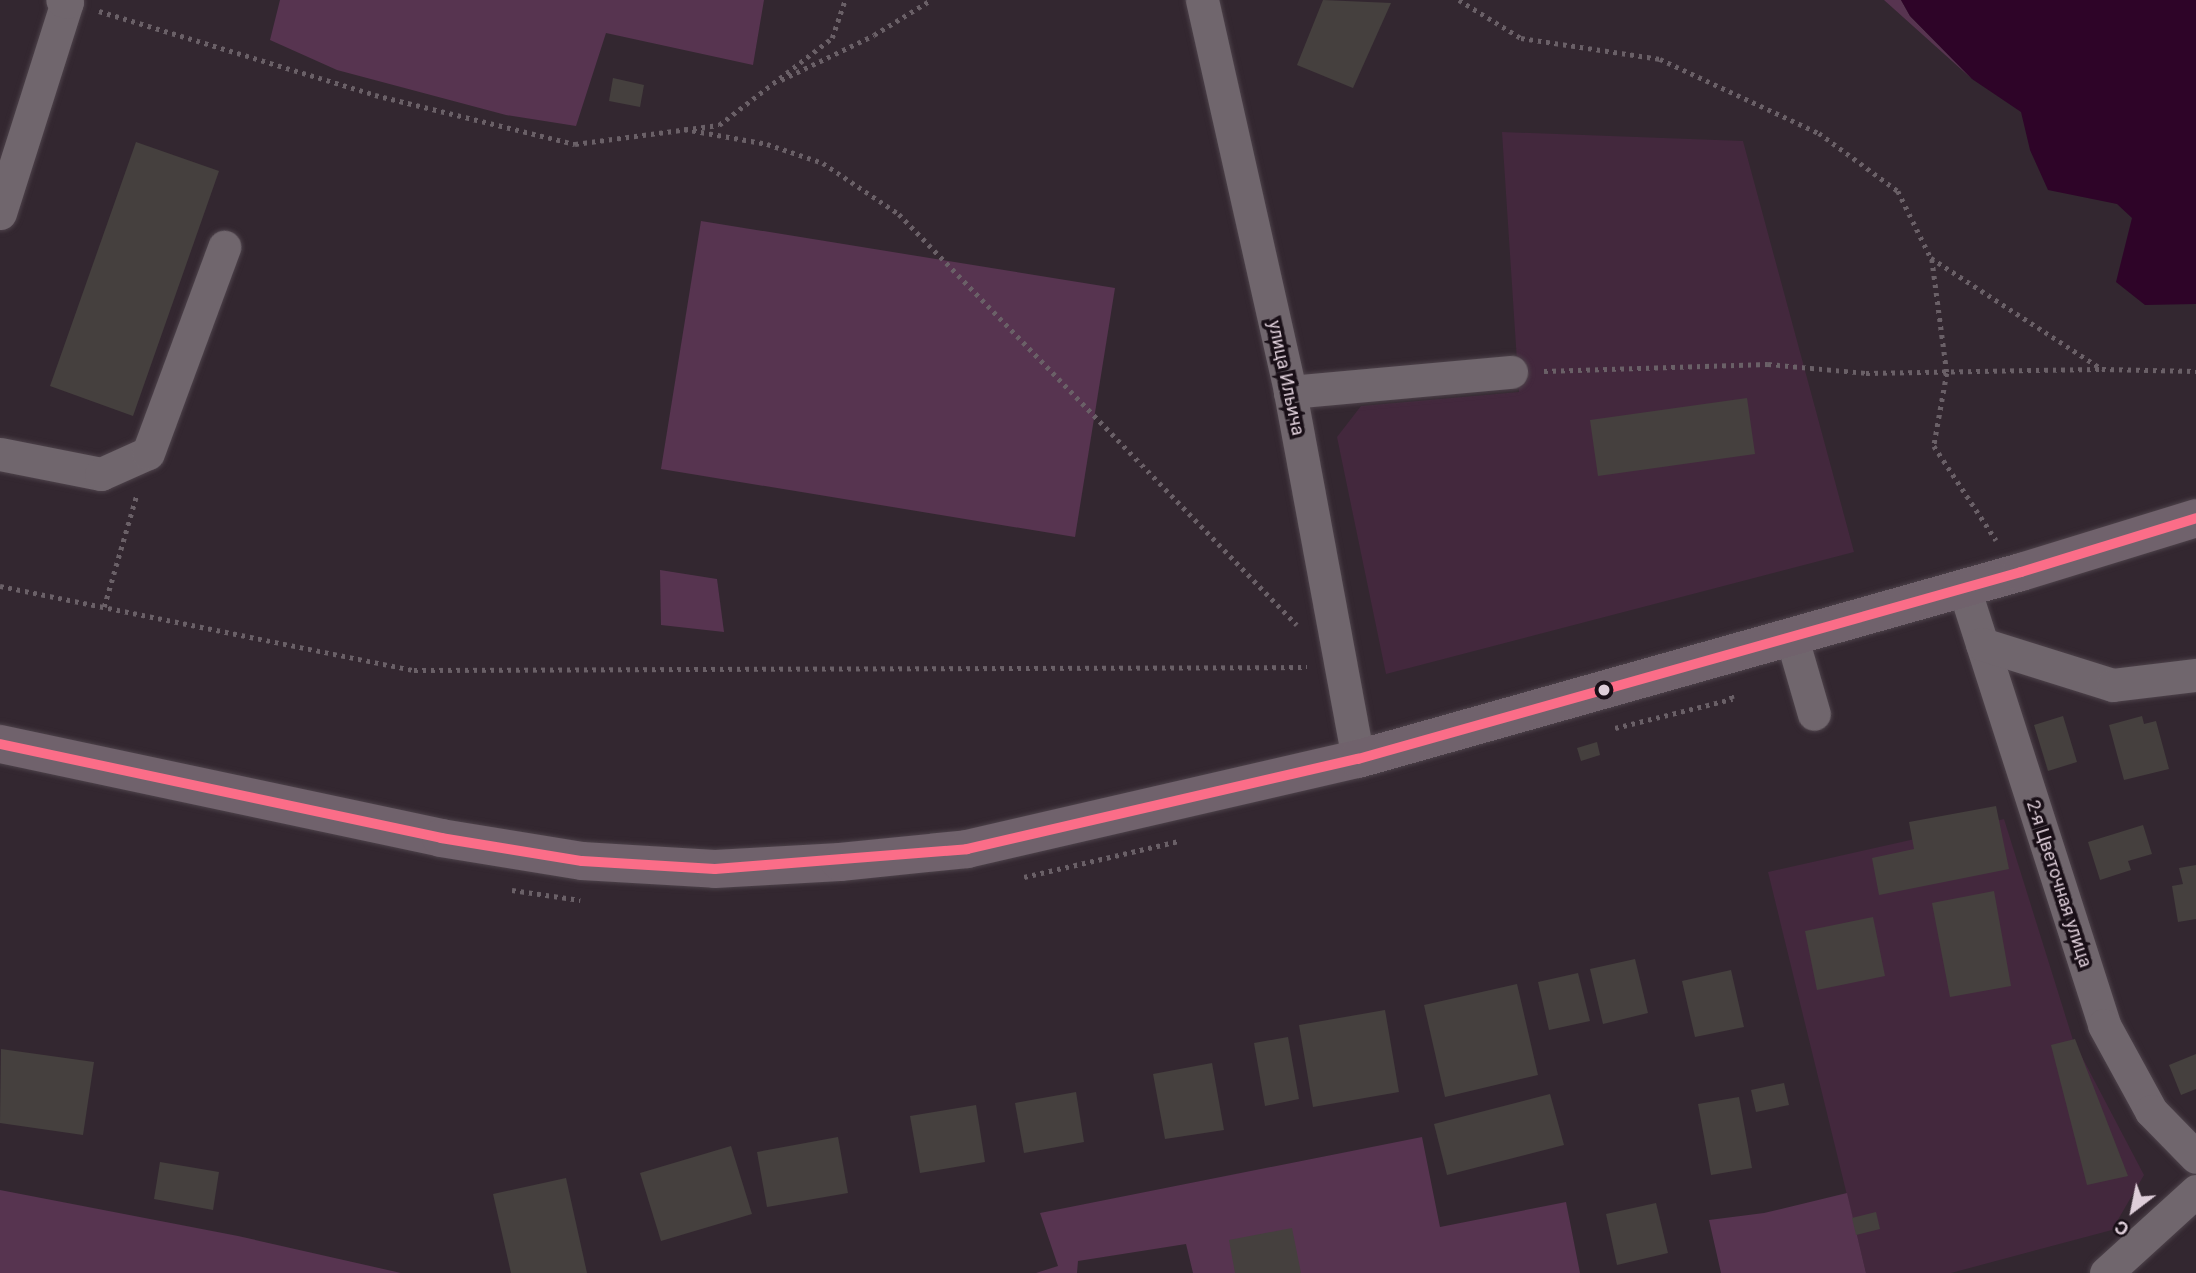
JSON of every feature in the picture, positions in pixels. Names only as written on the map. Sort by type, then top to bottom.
[{"type":"main road","points":[[0,744],[441,838],[582,861],[715,869],[967,849],[1358,759],[1791,635],[1964,589],[2196,518]]},
{"type":"street","name":"улица Ильича","points":[[1202,0],[1290,392],[1358,759]]},
{"type":"street","points":[[0,213],[65,1]]},
{"type":"street","points":[[0,454],[101,474],[148,453],[224,247]]},
{"type":"street","points":[[1290,392],[1511,372]]},
{"type":"street","name":"2-я Цветочная улица","points":[[1964,589],[2104,1025],[2151,1111],[2196,1157]]},
{"type":"street","points":[[1791,635],[1814,714]]},
{"type":"street","points":[[1982,644],[2113,685],[2196,675]]},
{"type":"street","points":[[2106,1273],[2196,1191]]},
{"type":"path","points":[[65,1],[375,96],[575,144],[719,125],[832,38],[845,0]]},
{"type":"path","points":[[772,84],[874,35],[931,0]]},
{"type":"path","points":[[1460,0],[1521,38],[1660,58],[1819,133],[1898,191],[1931,258],[1947,373],[1934,446],[2021,572]]},
{"type":"path","points":[[684,129],[767,144],[823,163],[899,214],[1340,667]]},
{"type":"path","points":[[1931,258],[2102,369]]},
{"type":"path","points":[[1511,372],[1768,364],[1866,373],[2196,370]]},
{"type":"path","points":[[104,607],[148,453]]},
{"type":"path","points":[[0,586],[414,670],[1340,667]]},
{"type":"shaded area","points":[[280,0],[764,0],[753,65],[606,33],[576,126],[506,115],[337,70],[270,40]]},
{"type":"shaded area","points":[[1884,0],[1901,0],[1910,16],[1972,79]]},
{"type":"shaded area","points":[[1901,0],[2196,0],[2196,304],[2145,305],[2116,282],[2132,218],[2117,204],[2048,190],[2030,150],[2021,112],[1972,79],[1910,16]]},
{"type":"shaded area","points":[[1502,132],[1743,141],[1854,552],[1386,674],[1337,437],[1361,406],[1519,392]]},
{"type":"shaded area","points":[[701,221],[1115,288],[1075,537],[661,469]]},
{"type":"shaded area","points":[[660,570],[717,579],[724,632],[661,625]]},
{"type":"shaded area","points":[[2004,819],[2073,1040],[2144,1175],[2112,1230],[1951,1273],[1866,1273],[1768,872]]},
{"type":"shaded area","points":[[1422,1137],[1440,1227],[1566,1202],[1580,1273],[1193,1273],[1186,1244],[1078,1261],[1077,1273],[1036,1273],[1058,1266],[1040,1213]]},
{"type":"shaded area","points":[[0,1190],[238,1236],[401,1273],[0,1273]]},
{"type":"shaded area","points":[[1847,1193],[1866,1273],[1721,1273],[1709,1220],[1764,1213]]},
{"type":"building","points":[[1323,0],[1391,3],[1353,88],[1297,65]]},
{"type":"building","points":[[613,78],[644,85],[640,107],[609,101]]},
{"type":"building","points":[[136,142],[219,171],[133,416],[50,386]]},
{"type":"building","points":[[1747,398],[1755,454],[1598,476],[1590,420]]},
{"type":"building","points":[[2063,716],[2077,762],[2048,771],[2034,725]]},
{"type":"building","points":[[2142,716],[2144,724],[2156,721],[2169,769],[2124,780],[2109,725]]},
{"type":"building","points":[[1597,742],[1600,755],[1581,761],[1577,748]]},
{"type":"building","points":[[1996,806],[2009,869],[1879,895],[1872,858],[1914,849],[1909,822]]},
{"type":"building","points":[[2143,825],[2152,854],[2128,861],[2131,870],[2100,880],[2088,842]]},
{"type":"building","points":[[2196,865],[2196,919],[2178,922],[2172,886],[2183,884],[2179,868]]},
{"type":"building","points":[[1994,891],[2011,986],[1950,997],[1932,903]]},
{"type":"building","points":[[1873,917],[1885,976],[1817,990],[1805,931]]},
{"type":"building","points":[[1635,959],[1648,1013],[1603,1024],[1590,969]]},
{"type":"building","points":[[1731,970],[1744,1027],[1695,1037],[1682,981]]},
{"type":"building","points":[[1578,973],[1590,1021],[1549,1030],[1538,982]]},
{"type":"building","points":[[1517,984],[1538,1075],[1445,1097],[1424,1005]]},
{"type":"building","points":[[1385,1010],[1399,1092],[1313,1107],[1299,1025]]},
{"type":"building","points":[[1288,1037],[1299,1099],[1265,1106],[1254,1043]]},
{"type":"building","points":[[2075,1039],[2128,1176],[2087,1185],[2051,1045]]},
{"type":"building","points":[[1,1049],[94,1062],[83,1135],[0,1123]]},
{"type":"building","points":[[2196,1054],[2196,1089],[2181,1095],[2169,1065]]},
{"type":"building","points":[[1212,1063],[1224,1130],[1165,1139],[1153,1074]]},
{"type":"building","points":[[1784,1083],[1789,1105],[1756,1112],[1751,1090]]},
{"type":"building","points":[[1076,1092],[1084,1142],[1024,1153],[1015,1103]]},
{"type":"building","points":[[1550,1094],[1564,1145],[1447,1175],[1434,1124]]},
{"type":"building","points":[[1739,1097],[1752,1168],[1711,1175],[1698,1104]]},
{"type":"building","points":[[976,1105],[985,1162],[920,1173],[910,1116]]},
{"type":"building","points":[[838,1137],[848,1193],[767,1207],[757,1152]]},
{"type":"building","points":[[731,1146],[752,1214],[661,1241],[640,1173]]},
{"type":"building","points":[[160,1162],[219,1172],[213,1210],[154,1199]]},
{"type":"building","points":[[566,1178],[587,1273],[511,1273],[493,1194]]},
{"type":"building","points":[[1656,1203],[1668,1253],[1617,1265],[1606,1214]]},
{"type":"building","points":[[1876,1212],[1880,1229],[1856,1235],[1852,1218]]},
{"type":"building","points":[[1292,1228],[1301,1273],[1235,1273],[1229,1240]]},
{"type":"transit line","points":[[0,744],[441,838],[582,861],[715,869],[967,849],[1358,759],[2021,572],[2196,518]]}]
